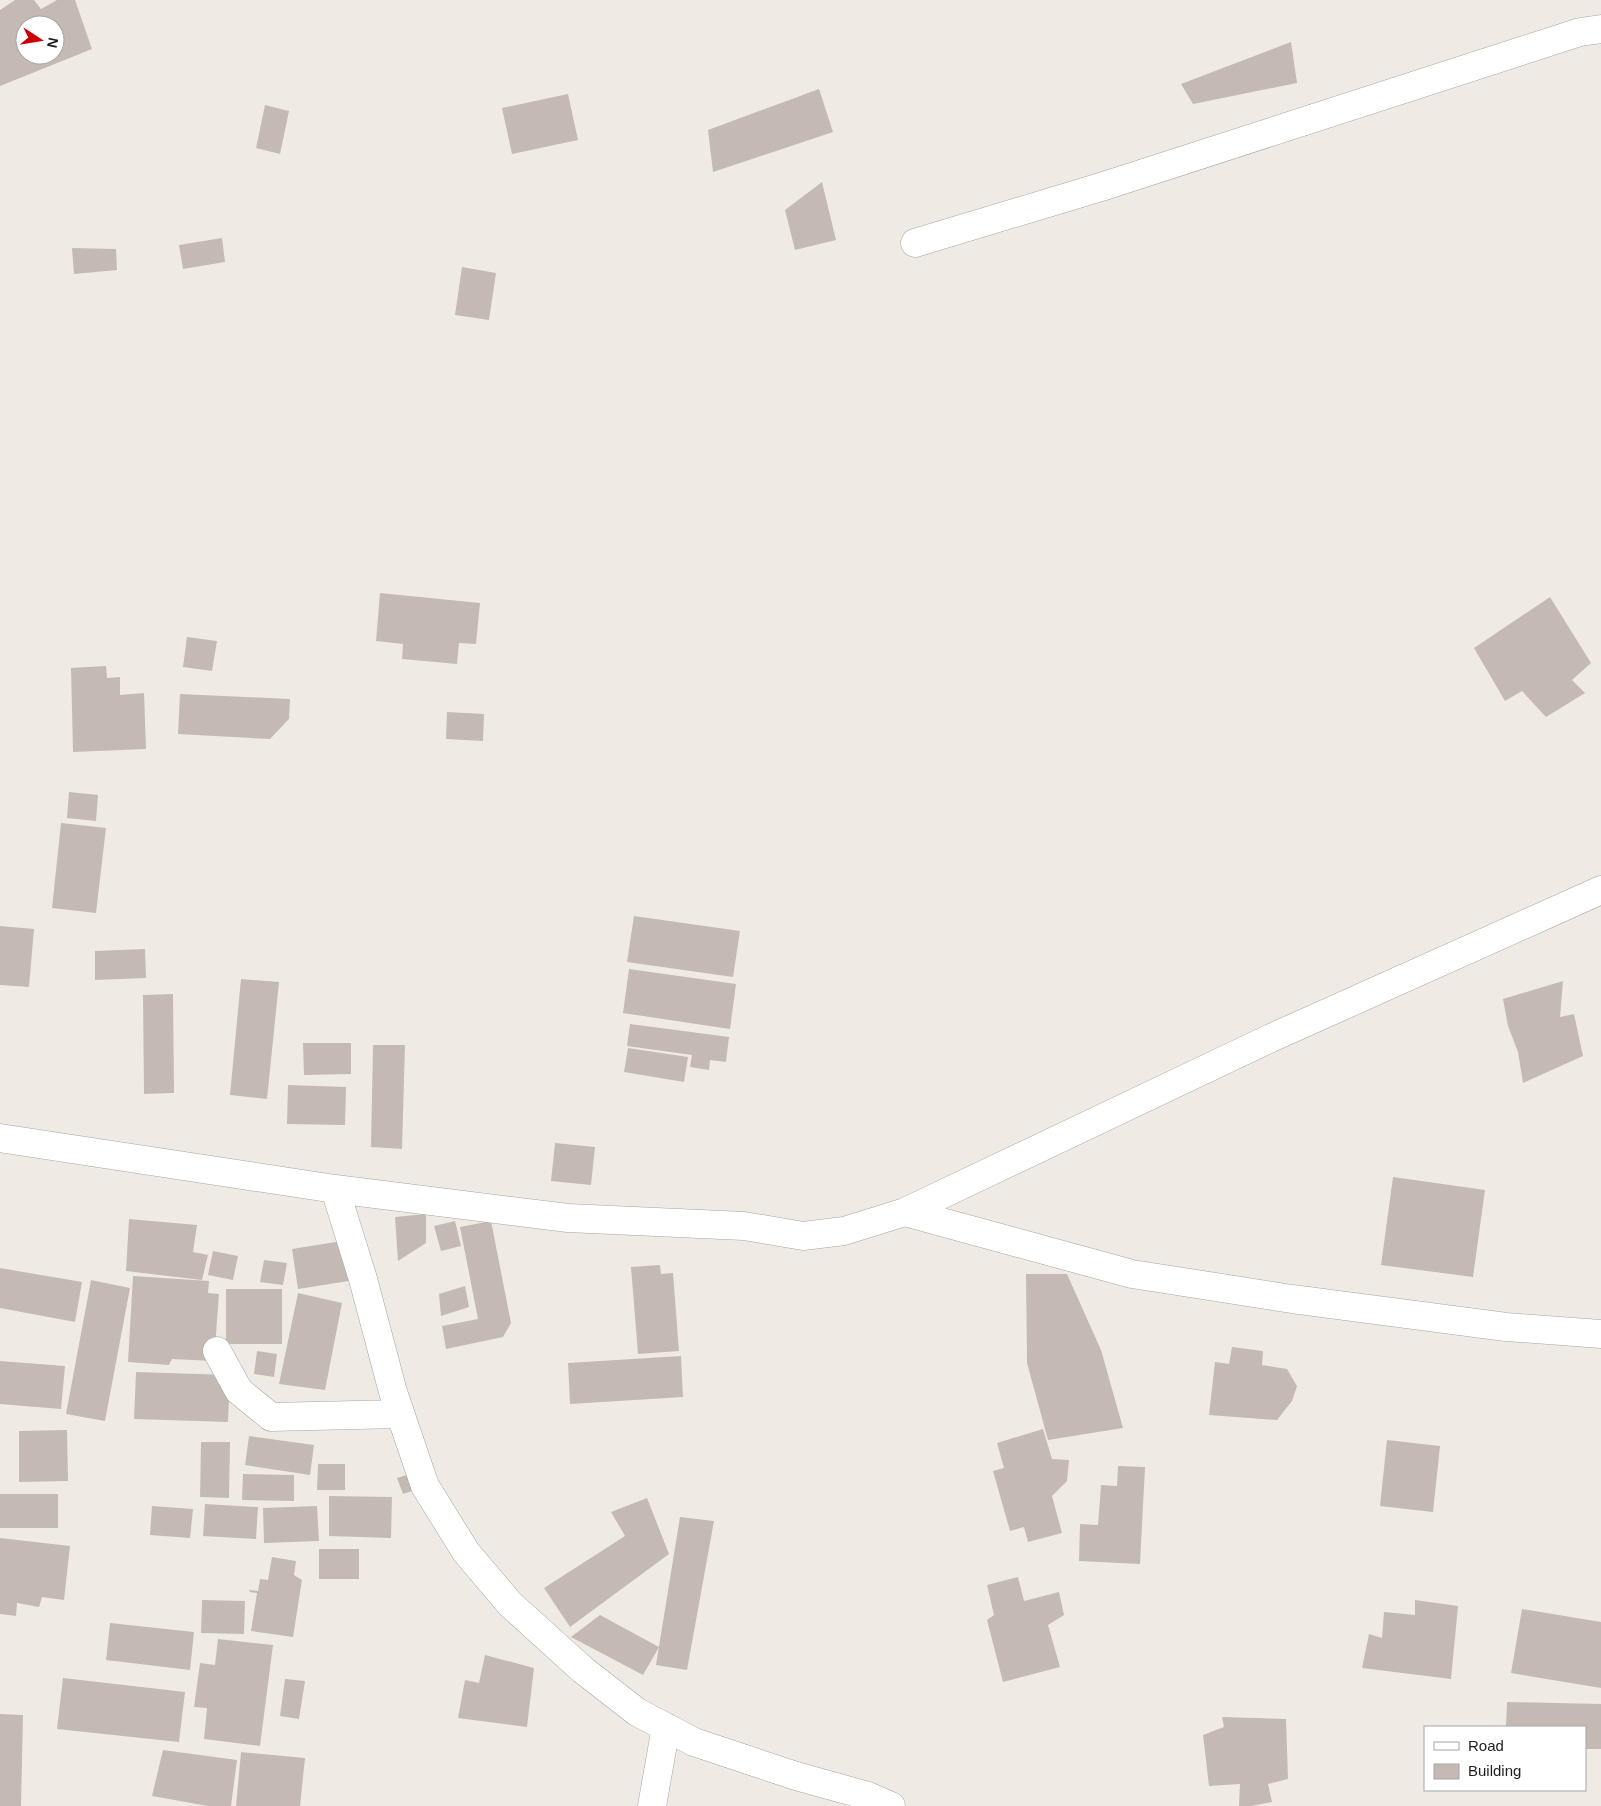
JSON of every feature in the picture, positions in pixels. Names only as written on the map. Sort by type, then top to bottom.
[{"type":"street","points":[[915,243],[1104,186],[1580,32],[1601,29]]},
{"type":"street","points":[[0,1138],[335,1189],[568,1218],[744,1226],[803,1236],[844,1231],[905,1212],[1271,1038],[1601,890]]},
{"type":"street","points":[[335,1189],[363,1279],[399,1414],[425,1486],[466,1552],[510,1604],[583,1670],[637,1712],[694,1742],[796,1776],[868,1796],[891,1806]]},
{"type":"street","points":[[905,1212],[1132,1274],[1292,1299],[1496,1326],[1601,1334]]},
{"type":"street","points":[[217,1351],[239,1391],[271,1417],[399,1414]]},
{"type":"street","points":[[652,1806],[666,1727]]},
{"type":"building","points":[[15,0],[34,0],[41,9],[57,0],[75,0],[92,49],[65,60],[65,15],[15,15],[15,65],[52,65],[0,86],[0,10]]},
{"type":"building","points":[[1291,42],[1297,83],[1193,104],[1181,84]]},
{"type":"building","points":[[819,89],[833,132],[713,172],[708,130]]},
{"type":"building","points":[[568,94],[578,140],[512,154],[502,108]]},
{"type":"building","points":[[265,105],[289,111],[280,154],[256,148]]},
{"type":"building","points":[[822,182],[836,240],[795,250],[785,210]]},
{"type":"building","points":[[222,238],[225,262],[183,269],[179,245]]},
{"type":"building","points":[[72,248],[116,249],[117,270],[74,274]]},
{"type":"building","points":[[462,267],[496,273],[489,320],[455,315]]},
{"type":"building","points":[[380,593],[480,603],[476,644],[459,643],[457,664],[402,659],[403,644],[376,641]]},
{"type":"building","points":[[1550,597],[1591,663],[1572,680],[1585,693],[1546,717],[1522,691],[1505,701],[1474,648]]},
{"type":"building","points":[[187,637],[217,641],[212,671],[183,667]]},
{"type":"building","points":[[106,666],[107,678],[120,677],[120,695],[144,693],[146,749],[73,752],[71,668]]},
{"type":"building","points":[[180,694],[290,699],[289,719],[270,739],[178,734]]},
{"type":"building","points":[[447,712],[484,714],[483,741],[446,739]]},
{"type":"building","points":[[69,792],[98,795],[96,821],[67,818]]},
{"type":"building","points":[[61,823],[106,828],[96,913],[52,908]]},
{"type":"building","points":[[634,916],[740,931],[733,977],[627,962]]},
{"type":"building","points":[[0,926],[34,929],[29,987],[0,985]]},
{"type":"building","points":[[145,949],[146,978],[95,980],[95,951]]},
{"type":"building","points":[[629,969],[736,984],[730,1029],[623,1013]]},
{"type":"building","points":[[241,979],[279,982],[267,1099],[230,1095]]},
{"type":"building","points":[[1563,981],[1560,1017],[1574,1014],[1583,1056],[1523,1083],[1518,1052],[1508,1026],[1503,999]]},
{"type":"building","points":[[173,994],[174,1093],[144,1094],[143,995]]},
{"type":"building","points":[[630,1024],[729,1037],[726,1062],[710,1060],[709,1070],[690,1067],[692,1055],[627,1046]]},
{"type":"building","points":[[303,1043],[351,1043],[351,1074],[304,1075]]},
{"type":"building","points":[[373,1045],[405,1045],[402,1149],[371,1147]]},
{"type":"building","points":[[628,1048],[688,1057],[684,1082],[624,1072]]},
{"type":"building","points":[[288,1085],[346,1087],[345,1125],[287,1124]]},
{"type":"building","points":[[555,1143],[595,1147],[591,1185],[551,1181]]},
{"type":"building","points":[[1393,1177],[1485,1190],[1473,1277],[1381,1265]]},
{"type":"building","points":[[426,1214],[426,1243],[398,1261],[395,1217]]},
{"type":"building","points":[[129,1219],[197,1225],[193,1252],[208,1255],[202,1280],[126,1271]]},
{"type":"building","points":[[455,1221],[461,1246],[441,1251],[434,1226]]},
{"type":"building","points":[[491,1221],[511,1323],[503,1337],[446,1349],[442,1326],[478,1319],[460,1227]]},
{"type":"building","points":[[342,1241],[349,1281],[298,1289],[292,1249]]},
{"type":"building","points":[[213,1251],[238,1256],[233,1280],[208,1275]]},
{"type":"building","points":[[264,1260],[287,1263],[283,1285],[260,1282]]},
{"type":"building","points":[[660,1265],[661,1274],[673,1273],[679,1351],[638,1354],[631,1267]]},
{"type":"building","points":[[0,1268],[82,1282],[75,1322],[0,1308]]},
{"type":"building","points":[[1026,1274],[1067,1274],[1101,1350],[1123,1428],[1048,1440],[1027,1363]]},
{"type":"building","points":[[133,1276],[209,1281],[208,1293],[219,1294],[214,1361],[172,1359],[169,1365],[128,1362]]},
{"type":"building","points":[[91,1280],[130,1288],[105,1421],[66,1414]]},
{"type":"building","points":[[465,1286],[469,1307],[441,1316],[439,1294]]},
{"type":"building","points":[[226,1289],[282,1289],[282,1344],[226,1344]]},
{"type":"building","points":[[298,1293],[342,1303],[325,1390],[279,1384]]},
{"type":"building","points":[[1232,1347],[1263,1351],[1262,1365],[1287,1369],[1297,1386],[1292,1401],[1277,1420],[1209,1415],[1215,1362],[1229,1364]]},
{"type":"building","points":[[257,1351],[277,1354],[274,1377],[254,1374]]},
{"type":"building","points":[[681,1356],[683,1397],[570,1404],[568,1363]]},
{"type":"building","points":[[0,1361],[65,1366],[61,1409],[0,1404]]},
{"type":"building","points":[[136,1372],[230,1375],[228,1422],[134,1419]]},
{"type":"building","points":[[1043,1429],[1052,1459],[1069,1460],[1067,1481],[1052,1496],[1062,1533],[1028,1542],[1024,1527],[1010,1531],[993,1471],[1004,1468],[997,1443]]},
{"type":"building","points":[[67,1430],[68,1481],[19,1482],[19,1431]]},
{"type":"building","points":[[249,1436],[314,1445],[310,1475],[245,1465]]},
{"type":"building","points":[[1387,1440],[1440,1446],[1433,1512],[1380,1506]]},
{"type":"building","points":[[201,1442],[230,1442],[229,1498],[200,1497]]},
{"type":"building","points":[[318,1464],[345,1464],[345,1490],[317,1490]]},
{"type":"building","points":[[1118,1466],[1145,1467],[1140,1564],[1079,1561],[1080,1524],[1098,1525],[1101,1485],[1117,1486]]},
{"type":"building","points":[[243,1474],[294,1475],[294,1501],[242,1500]]},
{"type":"building","points":[[410,1474],[415,1490],[403,1494],[397,1478]]},
{"type":"building","points":[[0,1494],[58,1494],[58,1528],[0,1528]]},
{"type":"building","points":[[329,1496],[392,1497],[391,1538],[329,1536]]},
{"type":"building","points":[[647,1498],[669,1554],[570,1627],[544,1588],[625,1536],[611,1512]]},
{"type":"building","points":[[205,1504],[258,1507],[256,1539],[203,1536]]},
{"type":"building","points":[[152,1506],[193,1509],[190,1538],[150,1535]]},
{"type":"building","points":[[317,1506],[319,1541],[264,1543],[263,1508]]},
{"type":"building","points":[[680,1517],[714,1521],[687,1670],[656,1665]]},
{"type":"building","points":[[0,1538],[70,1546],[64,1600],[42,1597],[39,1607],[17,1603],[16,1616],[0,1614]]},
{"type":"building","points":[[319,1549],[359,1549],[359,1579],[319,1579]]},
{"type":"building","points":[[272,1557],[296,1561],[294,1575],[302,1580],[293,1637],[251,1631],[257,1593],[250,1592],[249,1590],[258,1591],[260,1579],[268,1580]]},
{"type":"building","points":[[1018,1577],[1024,1601],[1059,1592],[1064,1615],[1048,1625],[1060,1667],[1003,1682],[987,1620],[994,1615],[987,1585]]},
{"type":"building","points":[[202,1600],[245,1601],[244,1634],[201,1633]]},
{"type":"building","points":[[1415,1600],[1458,1606],[1451,1679],[1362,1668],[1369,1634],[1382,1638],[1384,1612],[1415,1615]]},
{"type":"building","points":[[1522,1609],[1601,1622],[1601,1688],[1511,1673]]},
{"type":"building","points":[[600,1615],[659,1647],[643,1675],[571,1637]]},
{"type":"building","points":[[110,1623],[194,1632],[190,1670],[106,1660]]},
{"type":"building","points":[[218,1639],[273,1645],[260,1746],[204,1739],[207,1708],[194,1707],[200,1663],[215,1665]]},
{"type":"building","points":[[485,1655],[534,1668],[527,1727],[458,1718],[465,1680],[479,1683]]},
{"type":"building","points":[[63,1678],[185,1692],[179,1742],[57,1729]]},
{"type":"building","points":[[285,1679],[305,1681],[299,1719],[280,1716]]},
{"type":"building","points":[[1507,1702],[1601,1704],[1601,1749],[1586,1749],[1586,1726],[1506,1726]]},
{"type":"building","points":[[0,1714],[23,1715],[21,1806],[0,1806]]},
{"type":"building","points":[[1222,1717],[1286,1719],[1288,1779],[1268,1784],[1272,1802],[1239,1806],[1240,1784],[1209,1786],[1203,1735],[1224,1727]]},
{"type":"building","points":[[163,1750],[237,1760],[231,1806],[208,1806],[152,1796]]},
{"type":"building","points":[[241,1752],[305,1758],[300,1806],[236,1806]]}]
